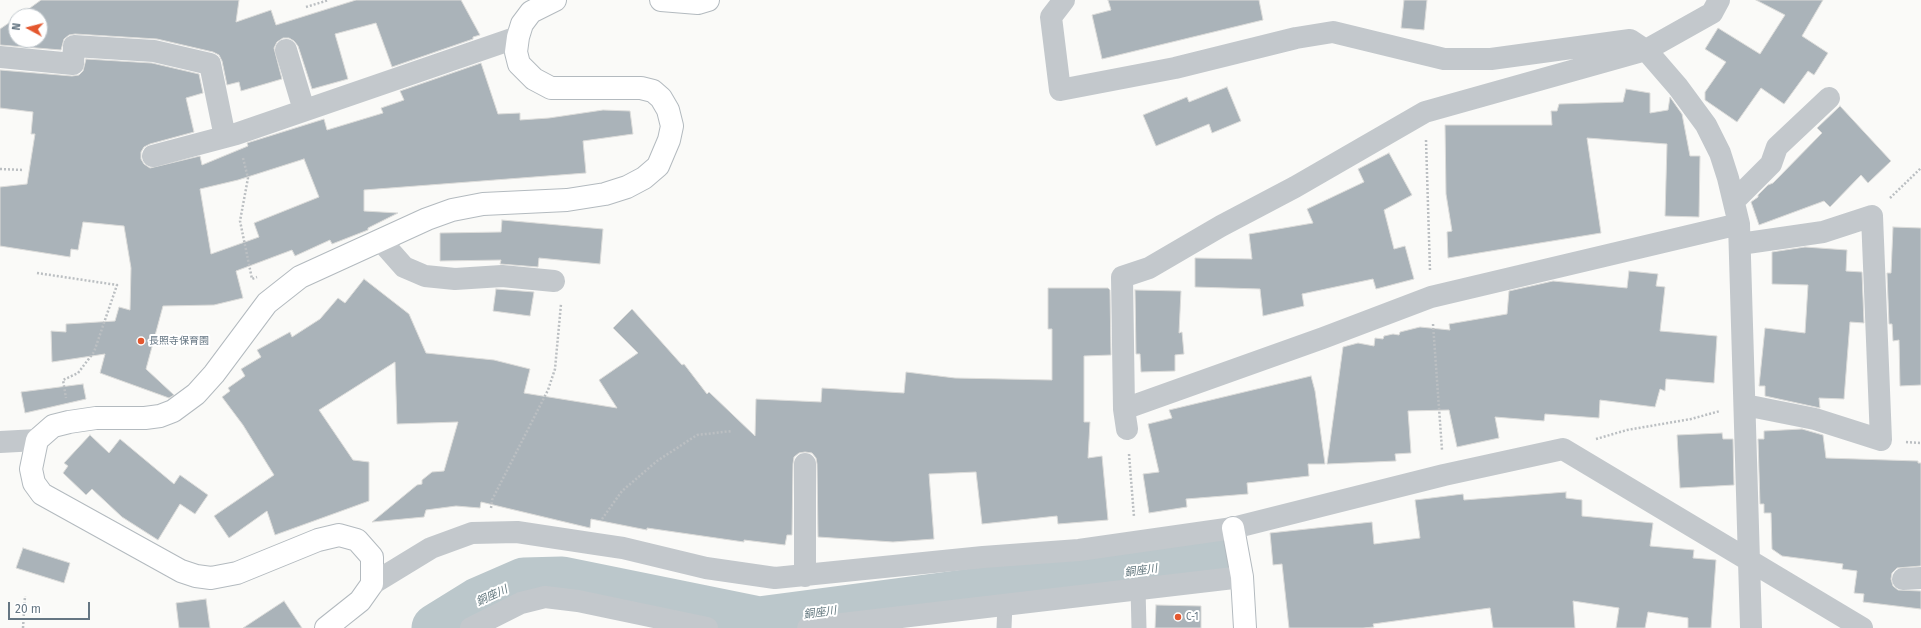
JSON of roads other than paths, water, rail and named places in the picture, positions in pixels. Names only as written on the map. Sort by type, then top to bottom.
[{"type":"street","points":[[661,0],[698,3],[708,0]]},
{"type":"street","points":[[1064,0],[1051,17],[1060,90],[1175,68],[1296,38],[1333,32],[1444,59],[1491,59],[1630,40],[1646,50],[1678,87],[1706,125],[1720,153],[1728,178],[1740,234],[1748,559],[1751,579],[1751,628]]},
{"type":"street","points":[[1720,0],[1712,14],[1646,50],[1425,112],[1296,187],[1221,226],[1149,268],[1122,278],[1126,419],[1323,338],[1431,297],[1740,234],[1823,232],[1872,216],[1880,440],[1815,419],[1745,405]]},
{"type":"street","points":[[372,584],[372,557],[357,540],[339,535],[318,540],[237,573],[212,578],[196,576],[181,571],[42,494],[34,483],[31,469],[37,440],[53,426],[69,422],[96,418],[145,418],[160,416],[174,411],[196,394],[214,374],[267,303],[300,278],[381,242],[428,219],[452,210],[483,204],[567,200],[605,194],[627,187],[644,178],[658,166],[665,151],[672,126],[668,110],[661,98],[653,91],[641,88],[551,88],[534,80],[519,64],[516,52],[522,24],[531,12],[547,2]]},
{"type":"street","points":[[153,156],[230,136],[518,37]]},
{"type":"street","points":[[0,57],[73,64],[74,46],[154,51],[210,64],[230,136]]},
{"type":"street","points":[[286,50],[304,110]]},
{"type":"street","points":[[1734,201],[1771,164],[1777,147],[1829,98]]},
{"type":"street","points":[[381,242],[404,267],[425,276],[455,279],[502,276],[554,281]]},
{"type":"street","points":[[0,442],[37,440]]},
{"type":"street","points":[[326,628],[360,601],[372,584],[431,548],[472,533],[517,532],[623,548],[706,568],[775,578],[805,576],[983,557],[1079,550],[1233,528],[1444,475],[1563,449],[1862,628]]},
{"type":"street","points":[[805,464],[805,576]]},
{"type":"street","points":[[1233,528],[1242,577],[1245,628]]},
{"type":"street","points":[[808,628],[1138,588],[1242,577]]},
{"type":"street","points":[[471,628],[521,603],[545,597],[578,601],[707,628]]},
{"type":"lane","points":[[1138,588],[1139,628]]},
{"type":"lane","points":[[1004,628],[1005,604]]},
{"type":"waterway","name":"銅座川","points":[[436,628],[478,602],[524,582],[562,581],[759,621],[1216,561]]},
{"type":"place","name":"長照寺保育園","points":[[141,341]]},
{"type":"place","name":"C-1","points":[[1178,617]]}]
